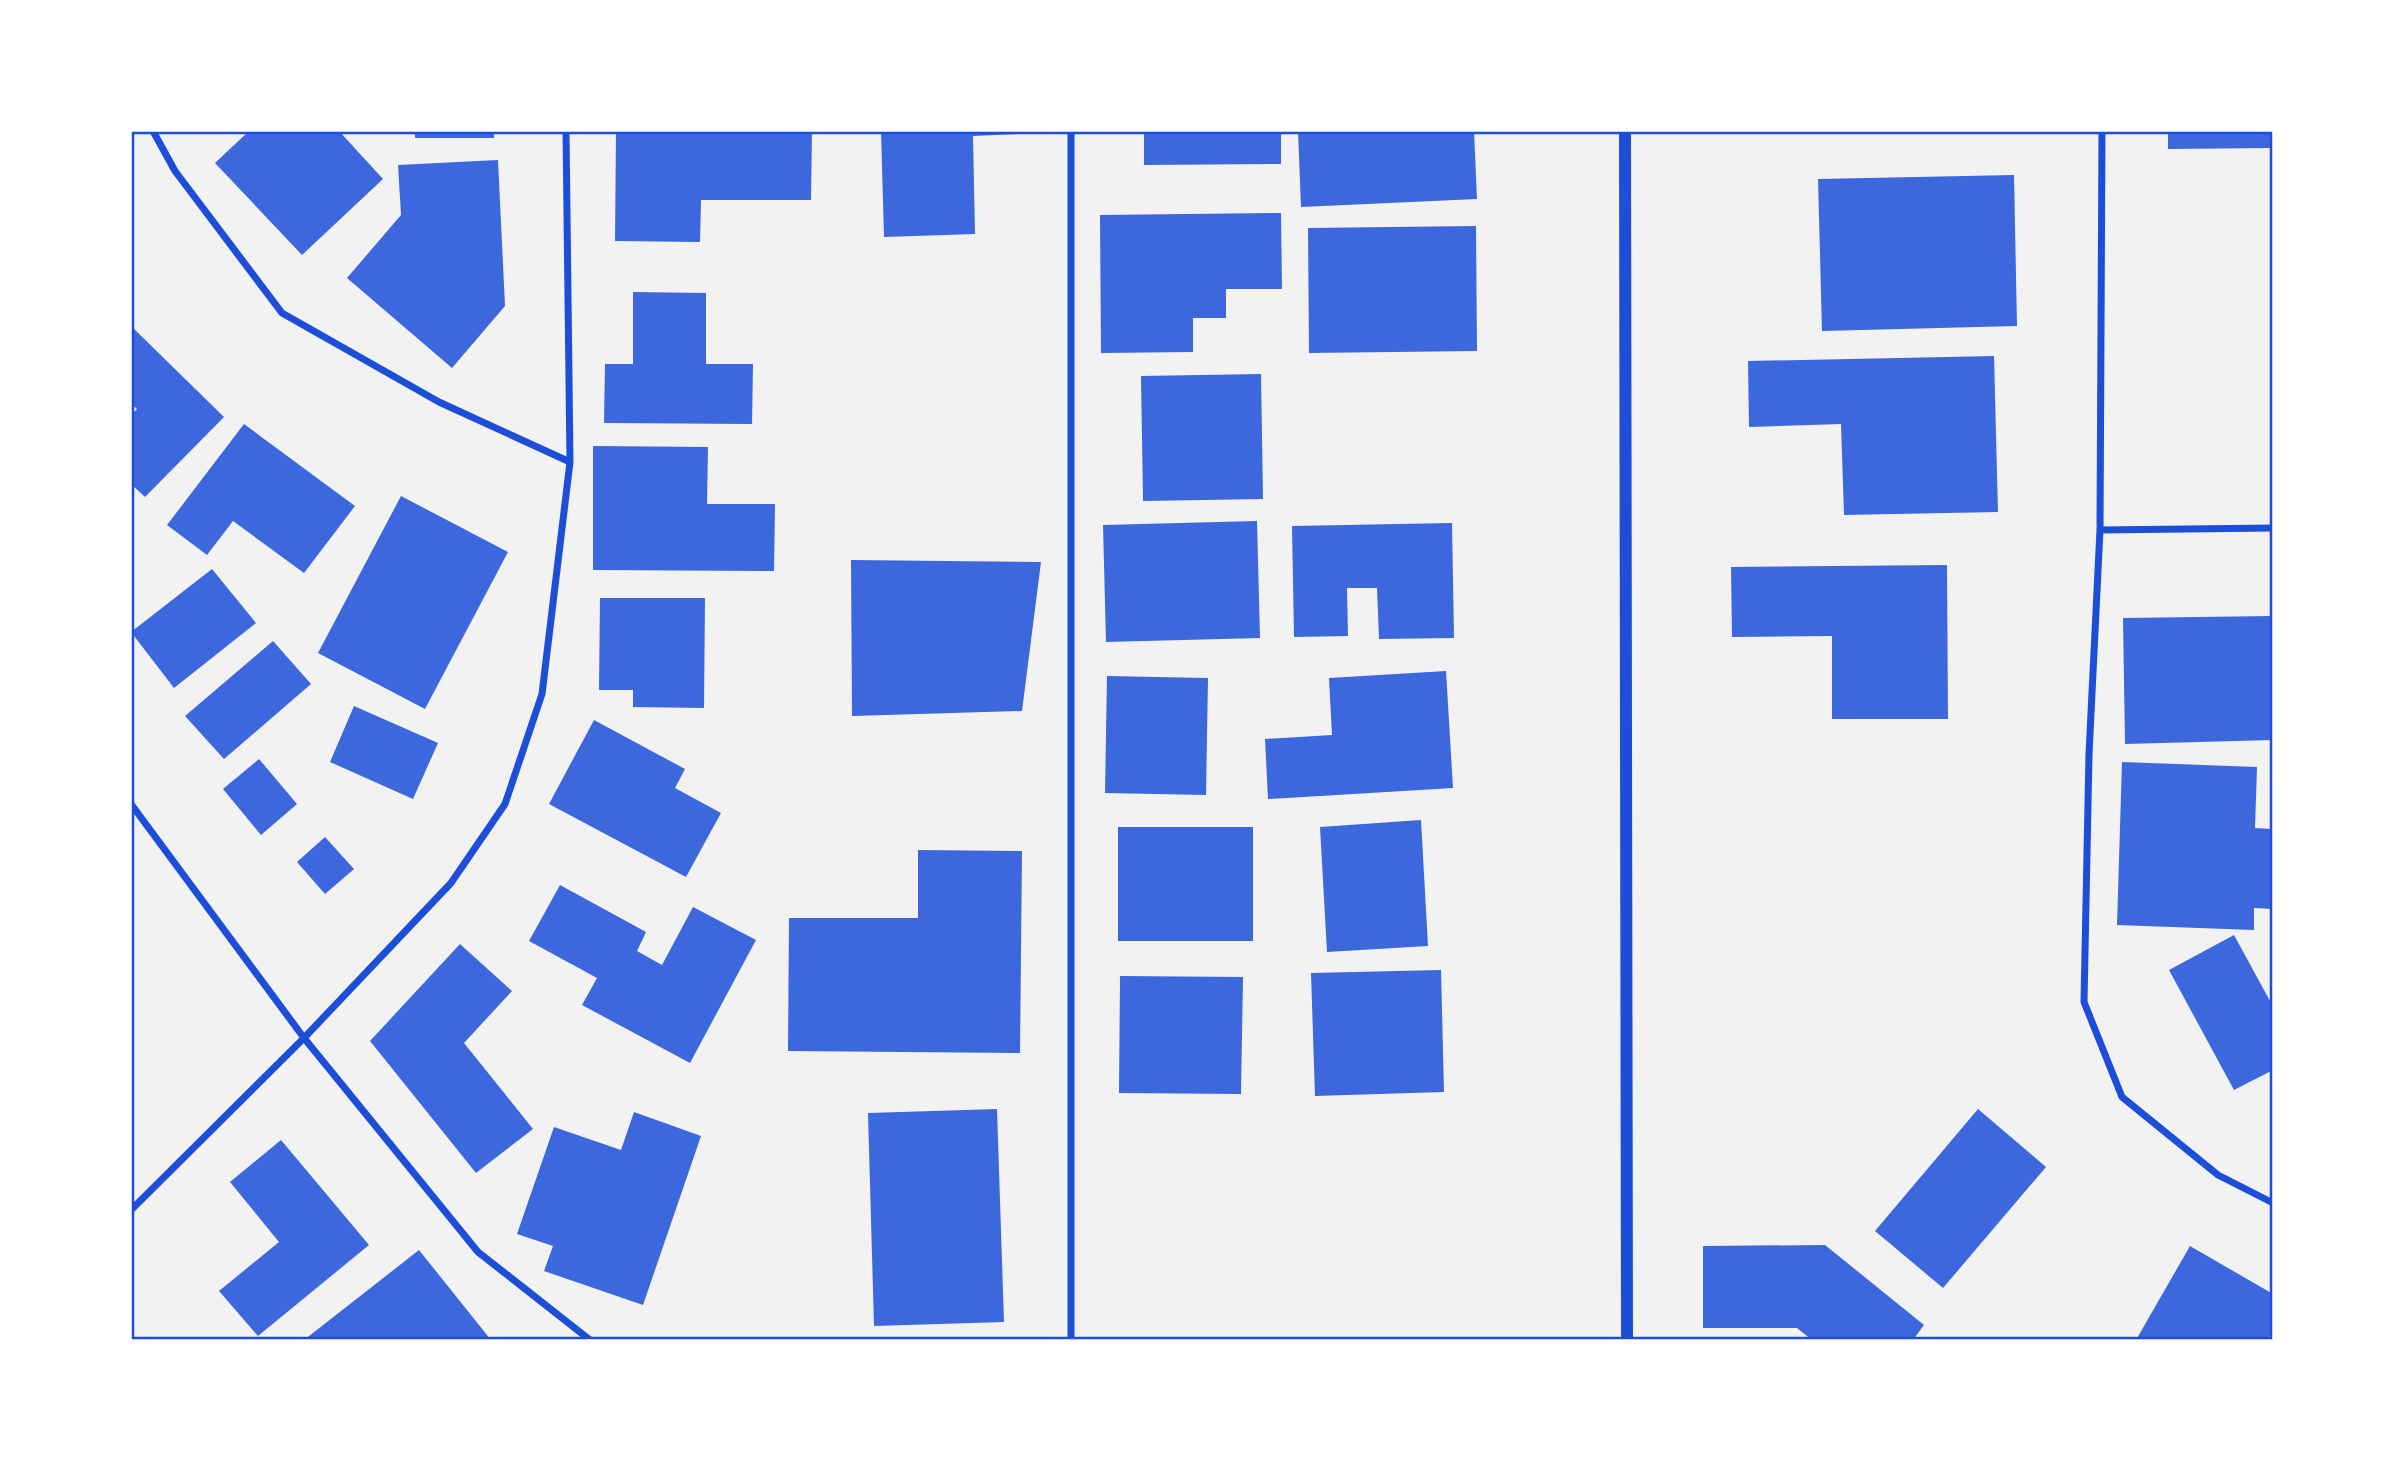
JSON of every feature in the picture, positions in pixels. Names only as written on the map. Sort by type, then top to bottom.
[{"type":"street","points":[[153,131],[175,171],[282,313],[439,402],[570,462]]},
{"type":"street","points":[[131,1210],[304,1038],[451,883],[505,804],[542,694],[570,462],[566,131]]},
{"type":"street","points":[[1071,131],[1071,1340]]},
{"type":"street","points":[[1625,131],[1627,1340]]},
{"type":"street","points":[[2102,131],[2100,530],[2089,754],[2084,1002],[2122,1097],[2218,1175],[2273,1203]]},
{"type":"street","points":[[2100,530],[2273,528]]},
{"type":"street","points":[[131,804],[304,1038],[478,1252],[590,1340]]},
{"type":"building","points":[[249,131],[339,131],[383,179],[302,255],[215,163]]},
{"type":"building","points":[[415,131],[494,131],[494,138],[415,138]]},
{"type":"building","points":[[616,131],[812,131],[811,200],[701,200],[700,242],[615,241]]},
{"type":"building","points":[[881,131],[1018,131],[1018,134],[973,136],[975,234],[884,237]]},
{"type":"building","points":[[1144,131],[1281,131],[1281,164],[1144,165]]},
{"type":"building","points":[[1298,131],[1474,131],[1477,199],[1301,207]]},
{"type":"building","points":[[2168,131],[2273,131],[2273,148],[2168,149]]},
{"type":"building","points":[[498,160],[505,306],[452,368],[347,278],[401,215],[398,165]]},
{"type":"building","points":[[2014,175],[2017,326],[1822,331],[1818,179]]},
{"type":"building","points":[[1281,213],[1282,289],[1226,289],[1226,318],[1193,318],[1193,352],[1101,353],[1100,215]]},
{"type":"building","points":[[1476,226],[1477,351],[1309,353],[1308,228]]},
{"type":"building","points":[[633,292],[706,293],[706,364],[753,364],[752,424],[604,423],[605,364],[633,364]]},
{"type":"building","points":[[131,326],[224,417],[145,497],[131,484],[131,415],[137,409],[131,404]]},
{"type":"building","points":[[1994,356],[1998,512],[1844,515],[1841,424],[1749,427],[1748,361]]},
{"type":"building","points":[[1261,374],[1263,499],[1143,501],[1141,376]]},
{"type":"building","points":[[244,424],[355,506],[304,573],[233,521],[207,555],[167,525]]},
{"type":"building","points":[[593,446],[708,447],[707,504],[775,504],[774,571],[593,570]]},
{"type":"building","points":[[401,496],[508,552],[425,709],[318,653]]},
{"type":"building","points":[[1257,521],[1260,638],[1106,642],[1103,525]]},
{"type":"building","points":[[1452,523],[1454,638],[1379,639],[1377,588],[1347,588],[1348,636],[1294,637],[1292,526]]},
{"type":"building","points":[[851,560],[1041,562],[1022,711],[852,716]]},
{"type":"building","points":[[1947,565],[1948,719],[1832,719],[1832,636],[1732,637],[1731,567]]},
{"type":"building","points":[[212,569],[256,623],[174,688],[131,632]]},
{"type":"building","points":[[600,598],[705,598],[704,708],[633,707],[633,690],[599,690]]},
{"type":"building","points":[[2272,616],[2273,740],[2125,744],[2123,618]]},
{"type":"building","points":[[273,641],[311,684],[224,759],[185,716]]},
{"type":"building","points":[[1446,671],[1453,788],[1268,799],[1265,739],[1332,735],[1329,678]]},
{"type":"building","points":[[1107,676],[1208,678],[1206,795],[1105,793]]},
{"type":"building","points":[[354,706],[438,743],[413,799],[330,762]]},
{"type":"building","points":[[594,720],[685,769],[675,788],[721,813],[686,877],[549,804]]},
{"type":"building","points":[[259,759],[297,804],[261,835],[223,789]]},
{"type":"building","points":[[2122,762],[2257,767],[2255,828],[2273,829],[2273,909],[2254,908],[2254,930],[2117,925]]},
{"type":"building","points":[[1421,820],[1428,946],[1327,952],[1320,827]]},
{"type":"building","points":[[1118,827],[1253,827],[1253,941],[1118,941]]},
{"type":"building","points":[[325,837],[354,869],[325,894],[297,862]]},
{"type":"building","points":[[918,850],[1022,851],[1020,1053],[788,1051],[789,918],[918,918]]},
{"type":"building","points":[[560,885],[646,932],[637,951],[662,965],[693,907],[756,940],[690,1063],[582,1005],[597,978],[529,941]]},
{"type":"building","points":[[2234,935],[2270,1001],[2273,999],[2273,1070],[2234,1090],[2169,970]]},
{"type":"building","points":[[460,944],[512,991],[464,1043],[533,1129],[476,1173],[370,1041]]},
{"type":"building","points":[[1441,970],[1444,1092],[1315,1096],[1311,973]]},
{"type":"building","points":[[1120,976],[1243,977],[1241,1094],[1119,1093]]},
{"type":"building","points":[[997,1109],[1004,1322],[874,1326],[868,1113]]},
{"type":"building","points":[[1978,1109],[2046,1167],[1943,1288],[1875,1231]]},
{"type":"building","points":[[634,1112],[701,1136],[643,1305],[544,1271],[553,1246],[517,1234],[554,1127],[621,1150]]},
{"type":"building","points":[[281,1140],[369,1245],[258,1336],[219,1291],[279,1242],[230,1182]]},
{"type":"building","points":[[1825,1245],[1924,1325],[1913,1340],[1812,1340],[1797,1328],[1703,1328],[1703,1246]]},
{"type":"building","points":[[2190,1246],[2273,1294],[2273,1331],[2267,1340],[2136,1340]]},
{"type":"building","points":[[419,1250],[491,1340],[304,1340]]}]
